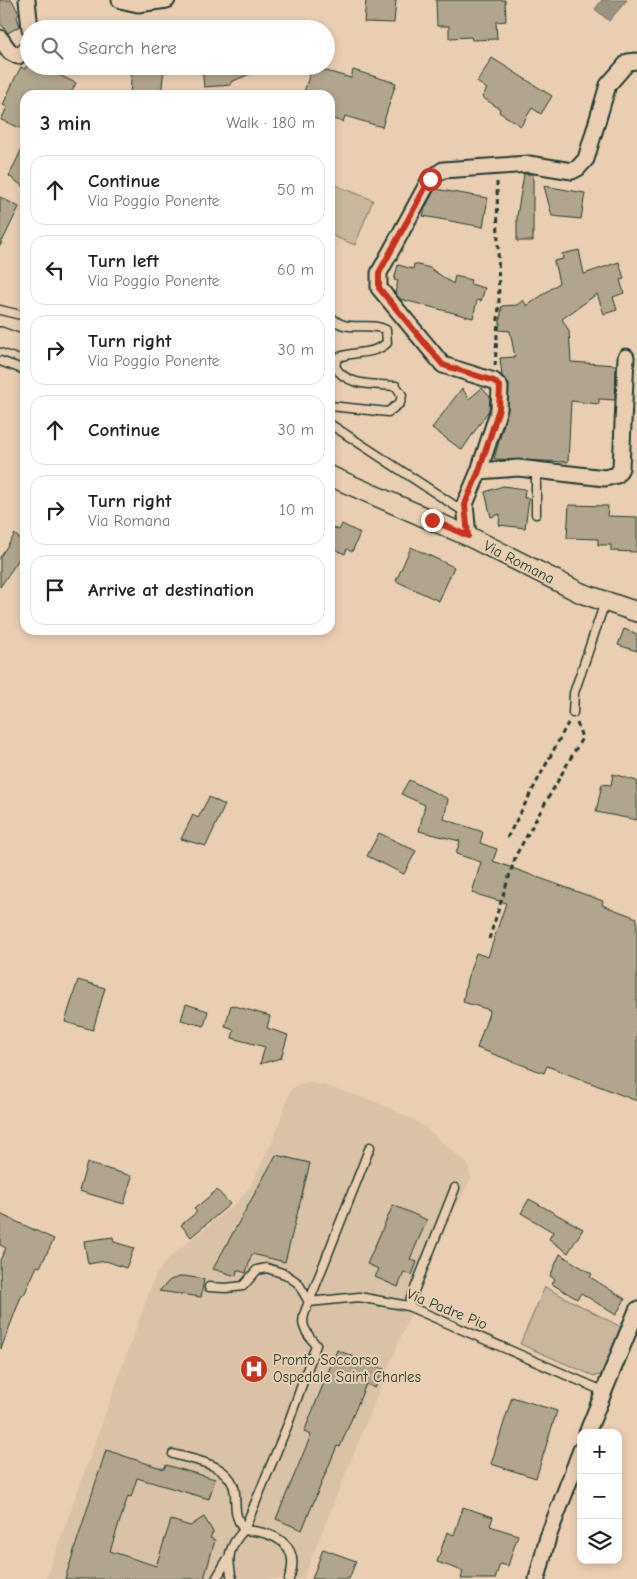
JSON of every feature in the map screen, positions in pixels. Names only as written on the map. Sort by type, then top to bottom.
[{"type":"street","points":[[27,0],[29,20]]},
{"type":"street","points":[[120,0],[138,4],[167,0]]},
{"type":"street","points":[[0,38],[10,52],[18,56],[20,55]]},
{"type":"street","points":[[468,536],[465,504],[479,471],[499,409],[500,387],[494,381],[443,365],[379,288],[379,273],[430,179],[443,170],[529,164],[566,171],[578,168],[586,159],[608,86],[628,62],[637,61]]},
{"type":"street","points":[[0,337],[20,344]]},
{"type":"street","points":[[479,471],[518,468],[609,479],[617,475],[621,468],[626,357]]},
{"type":"street","name":"Via Romana","points":[[335,478],[468,536],[580,593],[632,611]]},
{"type":"street","points":[[589,1429],[637,1310]]},
{"type":"street","points":[[537,1579],[548,1537],[577,1461]]},
{"type":"lane","points":[[0,310],[20,315]]},
{"type":"lane","points":[[335,321],[344,326],[378,325],[386,330],[387,343],[378,350],[345,354],[337,358],[335,363]]},
{"type":"lane","points":[[0,361],[20,368]]},
{"type":"lane","points":[[335,368],[339,375],[352,381],[396,386],[402,394],[400,403],[388,412],[335,407]]},
{"type":"lane","points":[[335,427],[466,513]]},
{"type":"lane","points":[[536,470],[536,514]]},
{"type":"lane","points":[[573,714],[574,693],[605,602]]},
{"type":"lane","points":[[216,1579],[236,1539],[244,1530],[288,1424],[316,1345],[304,1330],[303,1319],[370,1147]]},
{"type":"lane","points":[[408,1306],[455,1188]]},
{"type":"lane","points":[[209,1287],[242,1286],[257,1270],[267,1268],[285,1274],[298,1283],[309,1302]]},
{"type":"lane","name":"Via Padre Pio","points":[[309,1302],[359,1296],[408,1306],[603,1391]]},
{"type":"lane","points":[[173,1454],[224,1470],[232,1480],[236,1517],[244,1530]]},
{"type":"lane","points":[[244,1530],[262,1531],[276,1538],[290,1549],[294,1565],[289,1579]]},
{"type":"lane","points":[[227,1560],[232,1579]]},
{"type":"path","points":[[494,381],[499,304],[497,166]]},
{"type":"path","points":[[507,838],[573,714]]},
{"type":"path","points":[[488,939],[516,855],[582,738],[573,714]]},
{"type":"shaded area","points":[[602,0],[627,0],[609,21],[595,9]]},
{"type":"shaded area","points":[[335,185],[373,200],[355,245],[335,237]]},
{"type":"shaded area","name":"Pronto Soccorso Ospedale Saint Charles","points":[[306,1082],[323,1085],[379,1103],[418,1122],[468,1164],[471,1178],[443,1233],[303,1579],[46,1579],[155,1276],[167,1260],[238,1201],[250,1187],[274,1138],[291,1089]]},
{"type":"shaded area","points":[[545,1287],[621,1327],[601,1375],[594,1376],[520,1344]]},
{"type":"building","points":[[0,0],[12,0],[19,14],[17,17],[20,26],[8,33],[0,23]]},
{"type":"building","points":[[366,0],[396,0],[394,23],[364,22]]},
{"type":"building","points":[[436,0],[505,0],[506,21],[496,22],[497,39],[472,40],[471,37],[449,38],[449,26],[437,26]]},
{"type":"building","points":[[492,58],[552,96],[541,114],[532,108],[521,126],[499,112],[500,109],[482,97],[487,89],[477,82]]},
{"type":"building","points":[[20,69],[20,75],[59,75],[76,83],[72,90],[20,90],[20,128],[1,120],[7,107],[3,105]]},
{"type":"building","points":[[353,70],[396,83],[382,127],[345,116],[343,122],[335,120],[335,90],[305,90],[309,75],[335,75],[335,73],[351,78]]},
{"type":"building","points":[[131,75],[163,75],[162,90],[130,90]]},
{"type":"building","points":[[203,75],[247,75],[231,82],[231,85],[204,87]]},
{"type":"building","points":[[20,153],[20,184],[9,176]]},
{"type":"building","points":[[524,174],[533,174],[533,241],[517,241],[517,216]]},
{"type":"building","points":[[544,186],[585,193],[581,219],[552,216]]},
{"type":"building","points":[[435,189],[488,198],[483,227],[423,216]]},
{"type":"building","points":[[0,197],[19,207],[0,246]]},
{"type":"building","points":[[579,250],[584,274],[619,262],[624,279],[620,280],[624,293],[613,297],[617,310],[604,314],[597,294],[562,319],[569,331],[571,362],[616,365],[615,400],[599,399],[599,404],[571,401],[568,462],[494,459],[508,409],[509,384],[502,376],[500,358],[515,357],[510,331],[499,330],[502,306],[517,305],[523,300],[527,306],[559,283],[554,261],[563,259],[562,254]]},
{"type":"building","points":[[414,264],[430,268],[453,284],[455,276],[471,280],[470,284],[485,288],[481,301],[477,300],[473,318],[400,299],[395,293],[398,281],[394,280],[398,265],[413,269]]},
{"type":"building","points":[[462,388],[469,399],[482,388],[490,397],[489,410],[462,450],[432,428]]},
{"type":"building","points":[[503,486],[525,489],[524,498],[529,498],[525,528],[499,525],[500,514],[491,517],[485,492]]},
{"type":"building","points":[[569,505],[608,506],[607,516],[637,517],[637,552],[611,551],[611,545],[598,545],[598,539],[567,538]]},
{"type":"building","points":[[342,524],[360,533],[352,552],[347,549],[345,554],[335,549],[335,528],[339,530]]},
{"type":"building","points":[[15,534],[20,540],[20,557],[0,587],[0,557]]},
{"type":"building","points":[[411,547],[454,567],[439,601],[396,581]]},
{"type":"building","points":[[624,629],[637,634],[637,651],[618,645]]},
{"type":"building","points":[[613,774],[637,781],[637,820],[596,812],[602,784],[611,785]]},
{"type":"building","points":[[409,780],[448,799],[444,819],[483,832],[480,843],[497,849],[493,861],[603,901],[602,905],[637,918],[637,1101],[547,1066],[544,1073],[477,1048],[490,1010],[463,1002],[467,979],[476,953],[488,957],[506,903],[472,893],[481,862],[456,854],[460,841],[419,831],[425,805],[401,794]]},
{"type":"building","points":[[209,797],[225,805],[206,846],[181,839],[193,815],[198,818]]},
{"type":"building","points":[[379,833],[416,851],[404,874],[367,856]]},
{"type":"building","points":[[78,980],[105,988],[93,1030],[65,1022]]},
{"type":"building","points":[[186,1004],[208,1011],[204,1026],[181,1020]]},
{"type":"building","points":[[231,1005],[270,1016],[267,1028],[288,1035],[281,1058],[260,1064],[265,1047],[232,1038],[234,1030],[225,1027]]},
{"type":"building","points":[[276,1155],[310,1163],[285,1262],[252,1254],[246,1273],[237,1270],[236,1276],[213,1269]]},
{"type":"building","points":[[87,1163],[132,1176],[124,1204],[79,1191]]},
{"type":"building","points":[[217,1190],[230,1204],[191,1237],[181,1225],[197,1212],[194,1209]]},
{"type":"building","points":[[529,1199],[583,1229],[568,1253],[549,1239],[553,1232],[521,1213]]},
{"type":"building","points":[[393,1205],[427,1220],[410,1259],[417,1262],[412,1275],[404,1272],[398,1287],[375,1277],[379,1269],[367,1264]]},
{"type":"building","points":[[0,1214],[54,1239],[40,1267],[37,1266],[24,1295],[22,1294],[1,1349],[0,1260],[6,1248],[0,1245]]},
{"type":"building","points":[[113,1237],[114,1242],[134,1248],[126,1268],[106,1261],[88,1264],[84,1241]]},
{"type":"building","points":[[560,1254],[592,1274],[590,1277],[625,1299],[616,1315],[581,1293],[577,1299],[552,1284],[555,1279],[550,1276]]},
{"type":"building","points":[[183,1276],[204,1279],[201,1297],[159,1291],[170,1280]]},
{"type":"building","points":[[337,1350],[384,1369],[375,1388],[366,1384],[340,1447],[337,1446],[302,1530],[276,1519],[311,1435],[304,1432]]},
{"type":"building","points":[[512,1397],[557,1411],[536,1478],[491,1464]]},
{"type":"building","points":[[106,1450],[164,1469],[166,1465],[215,1479],[209,1499],[137,1478],[131,1497],[128,1496],[110,1551],[156,1566],[171,1520],[190,1526],[204,1517],[213,1532],[210,1538],[215,1540],[204,1579],[65,1579]]},
{"type":"building","points":[[463,1507],[493,1517],[490,1526],[518,1535],[508,1566],[500,1564],[495,1579],[461,1579],[463,1571],[437,1562],[447,1532],[454,1535]]},
{"type":"building","points":[[323,1549],[356,1561],[349,1579],[312,1579]]},
{"type":"place","name":"Pronto Soccorso Ospedale Saint Charles","points":[[254,1369]]},
{"type":"route","points":[[430,179],[379,273],[379,288],[443,365],[494,381],[500,387],[499,409],[479,471],[465,504],[468,536],[432,520]]}]
